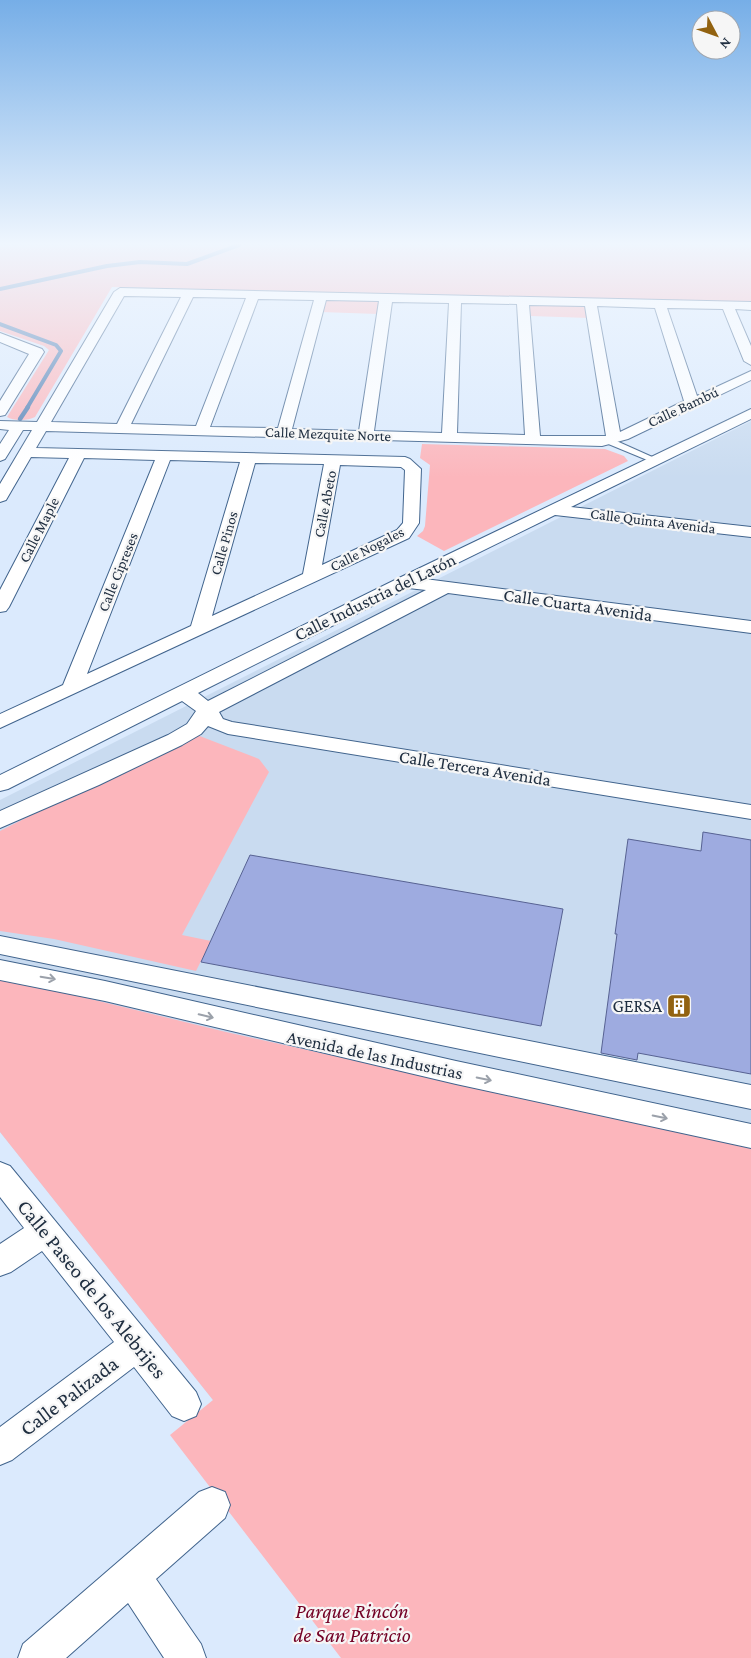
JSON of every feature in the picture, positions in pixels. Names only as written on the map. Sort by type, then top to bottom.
[{"type":"street","points":[[0,496],[102,322]]},
{"type":"street","points":[[122,428],[174,322]]},
{"type":"street","points":[[201,430],[242,322]]},
{"type":"street","points":[[284,433],[314,322]]},
{"type":"street","points":[[366,435],[382,322]]},
{"type":"street","points":[[449,438],[455,322]]},
{"type":"street","points":[[525,322],[533,440]]},
{"type":"street","points":[[593,322],[612,440]]},
{"type":"street","points":[[666,322],[692,403]]},
{"type":"street","points":[[734,322],[751,361]]},
{"type":"street","points":[[0,337],[37,352],[0,412]]},
{"type":"street","name":"Calle Bambú","points":[[612,440],[751,375]]},
{"type":"street","name":"Calle Industria del Latón","points":[[0,784],[405,582],[751,413]]},
{"type":"street","name":"Calle Mezquite Norte","points":[[0,425],[449,438],[612,440]]},
{"type":"street","points":[[1,453],[18,425]]},
{"type":"street","name":"Calle Nogales","points":[[0,722],[403,534],[411,523],[413,469],[410,465],[399,462],[26,452]]},
{"type":"street","name":"Calle Maple","points":[[0,607],[79,453]]},
{"type":"street","name":"Calle Cipreses","points":[[71,689],[164,456]]},
{"type":"street","name":"Calle Pinos","points":[[199,629],[249,458]]},
{"type":"street","name":"Calle Abeto","points":[[311,577],[333,460]]},
{"type":"street","name":"Calle Quinta Avenida","points":[[554,510],[751,532]]},
{"type":"street","name":"Calle Cuarta Avenida","points":[[405,582],[751,627]]},
{"type":"street","name":"Calle Industria del Latón","points":[[207,710],[446,587]]},
{"type":"street","name":"Calle Tercera Avenida","points":[[183,692],[207,710],[216,723],[228,728],[751,812]]},
{"type":"street","points":[[0,820],[175,740],[198,725],[207,710]]},
{"type":"street","name":"Avenida de las Industrias","points":[[1,954],[751,1097]]},
{"type":"street","name":"Avenida de las Industrias","points":[[1,954],[66,982],[112,994],[279,1034],[751,1136]]},
{"type":"street","points":[[620,1108],[622,1072]]},
{"type":"street","name":"Calle Paseo de los Alebrijes","points":[[0,1174],[184,1404]]},
{"type":"street","points":[[0,1262],[45,1231]]},
{"type":"street","name":"Calle Palizada","points":[[0,1448],[137,1345]]},
{"type":"street","points":[[37,1658],[212,1505]]},
{"type":"street","points":[[131,1575],[187,1658]]},
{"type":"lane","points":[[612,440],[655,460]]},
{"type":"shaded area","points":[[751,421],[751,1658],[418,1658],[0,1132],[0,800]]},
{"type":"green space","points":[[0,322],[91,322],[35,417],[17,420],[7,417],[49,350],[44,346],[0,331]]},
{"type":"green space","points":[[422,444],[605,449],[624,456],[628,461],[444,551],[417,536],[423,531],[425,526],[430,465],[420,458]]},
{"type":"green space","points":[[197,735],[259,759],[269,772],[182,935],[211,941],[196,971],[54,939],[0,931],[0,831],[182,739]]},
{"type":"green space","name":"Parque Rincón de San Patricio","points":[[0,977],[226,1032],[751,1148],[751,1658],[341,1658],[170,1435],[213,1400],[0,1132]]},
{"type":"building","points":[[703,832],[751,840],[751,1074],[638,1053],[637,1060],[601,1053],[628,839],[701,851]]},
{"type":"building","points":[[250,855],[563,909],[541,1026],[201,962]]},
{"type":"waterway","points":[[0,324],[56,345],[61,351],[27,408]]},
{"type":"waterway","points":[[20,419],[28,407]]},
{"type":"place","name":"GERSA","points":[[679,1006]]}]
